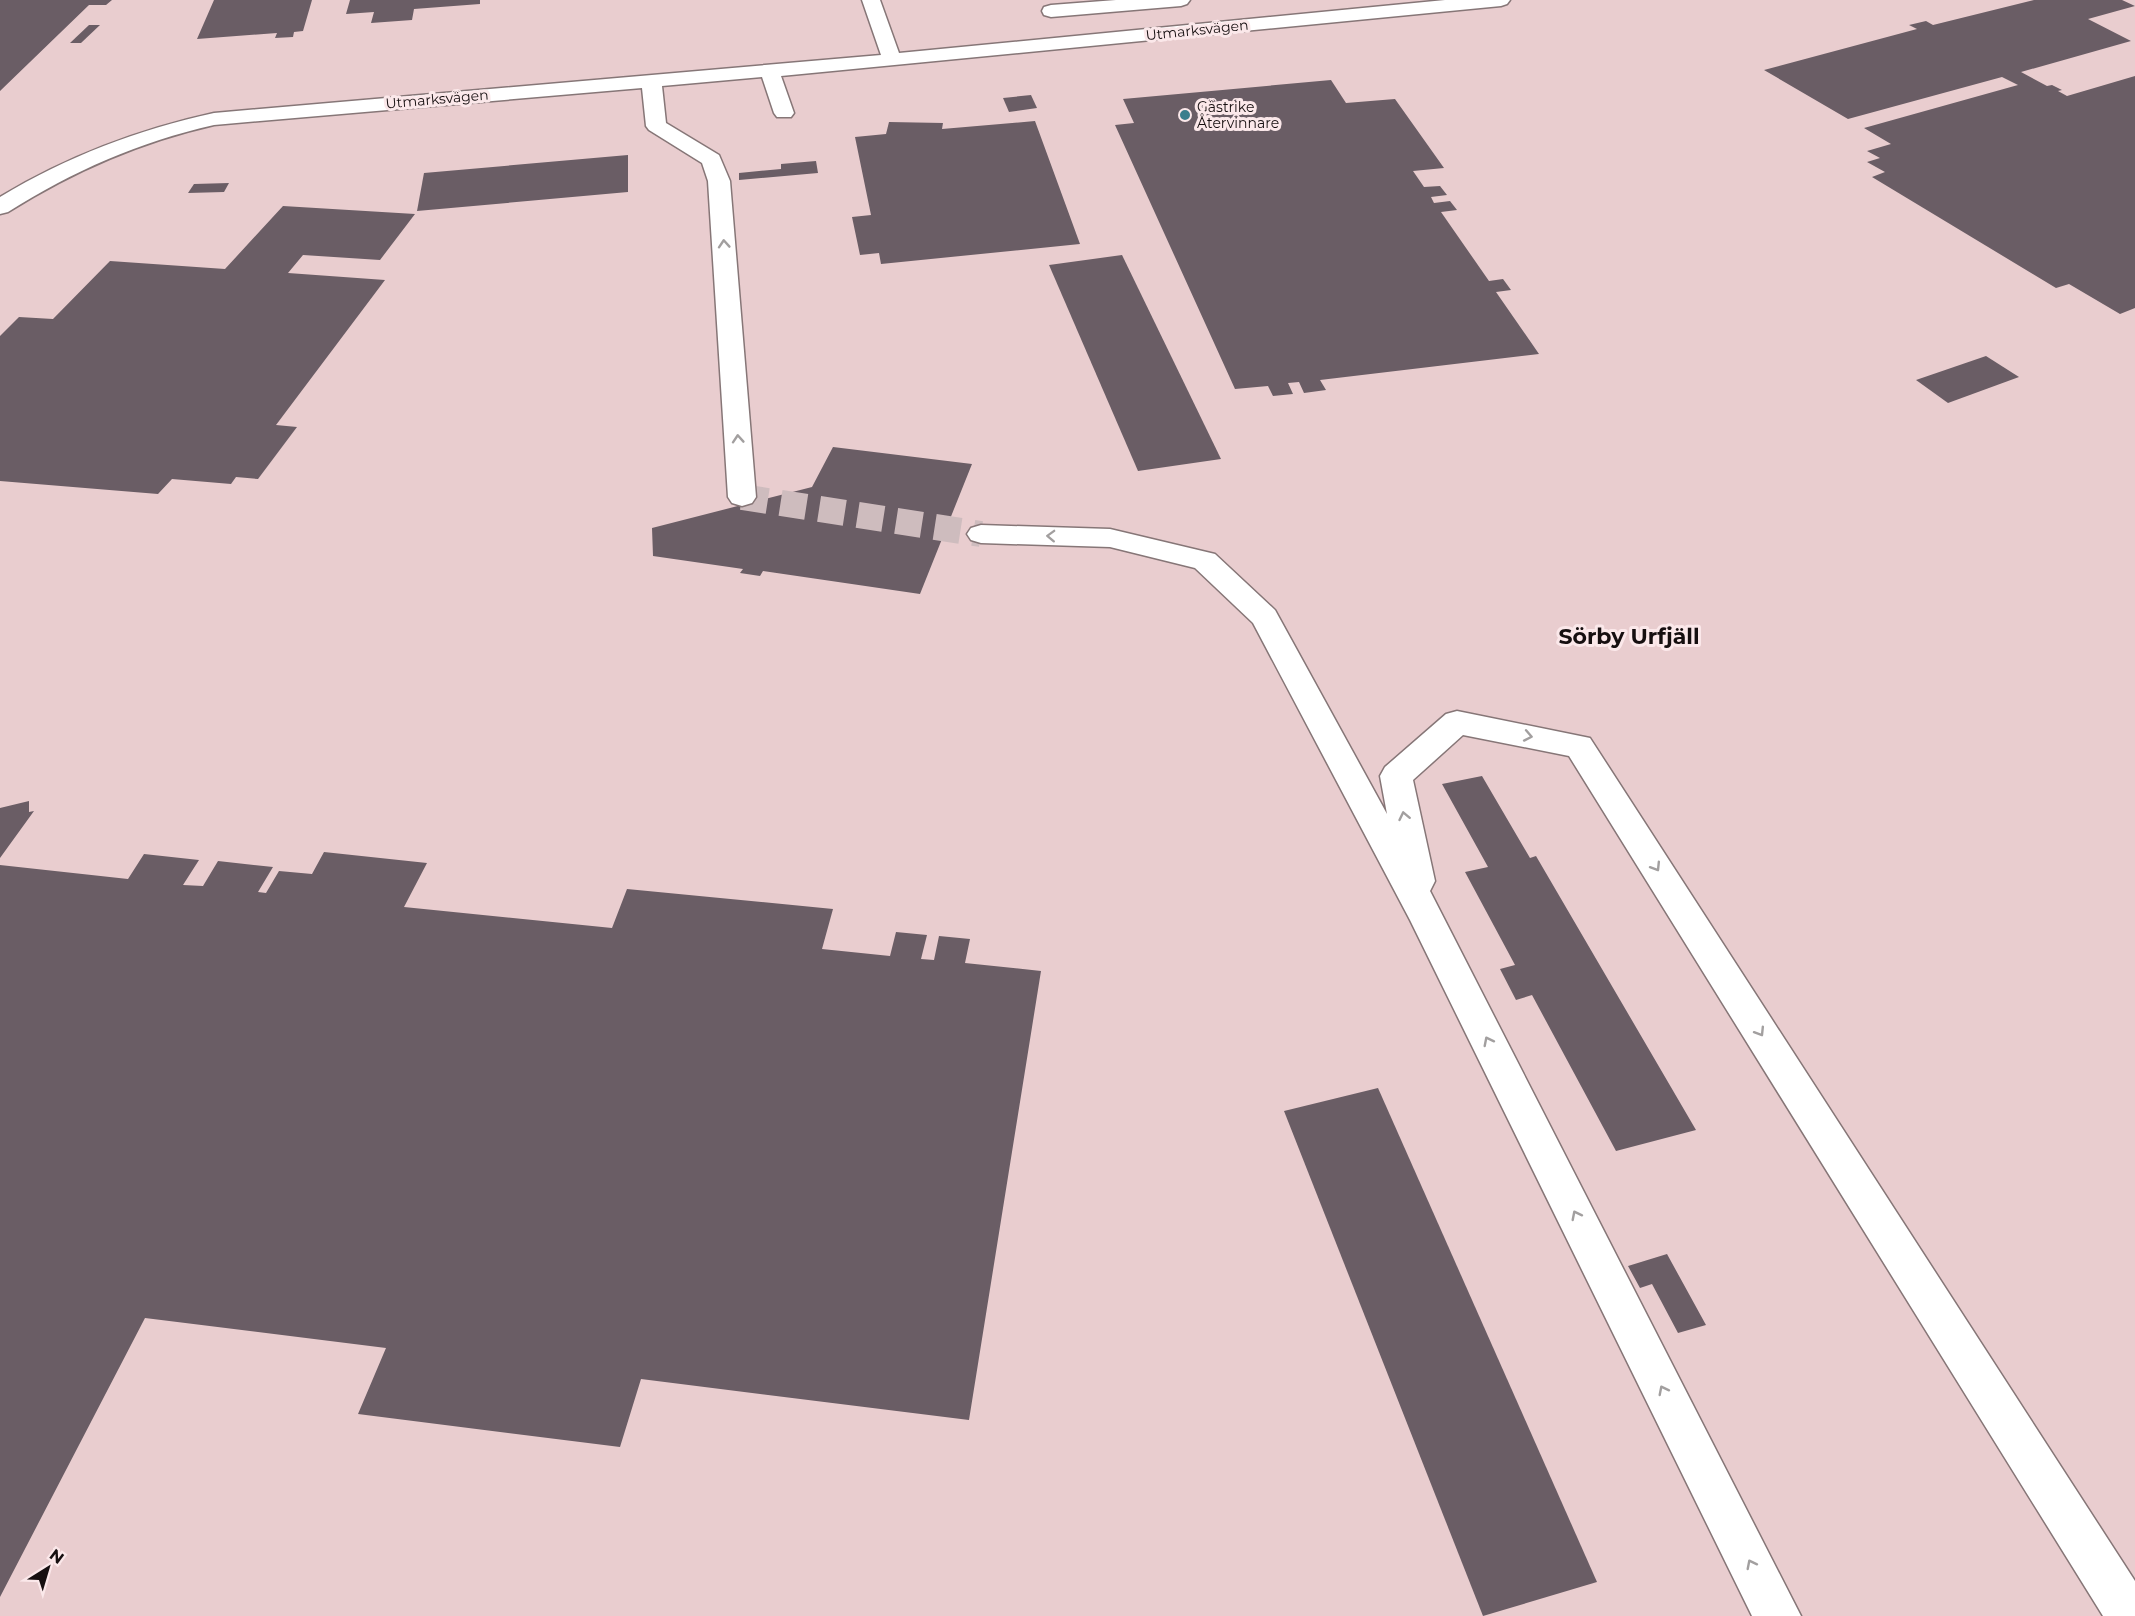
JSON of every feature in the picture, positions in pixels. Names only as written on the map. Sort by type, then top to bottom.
[{"type":"street","points":[[871,0],[892,60]]},
{"type":"street","points":[[1069,43],[1048,6],[1181,0]]},
{"type":"street","name":"Utmarksvägen","points":[[0,207],[85,158],[128,140],[172,127],[214,119],[892,60],[1501,0]]},
{"type":"street","points":[[769,69],[784,112]]},
{"type":"street","points":[[651,80],[656,126],[711,160],[719,181],[742,497]]},
{"type":"street","points":[[981,534],[1110,538],[1205,561],[1265,617],[1425,915],[1777,1616]]},
{"type":"street","points":[[1425,915],[1396,776],[1457,722],[1579,746],[2126,1614]]},
{"type":"shaded area","points":[[0,0],[2135,0],[2135,1616],[0,1616]]},
{"type":"building","points":[[0,0],[112,0],[106,5],[89,5],[0,91]]},
{"type":"building","points":[[214,0],[312,0],[303,31],[294,32],[293,37],[275,38],[277,33],[197,39]]},
{"type":"building","points":[[350,0],[480,0],[480,4],[414,9],[412,20],[371,23],[374,12],[346,14]]},
{"type":"building","points":[[2034,0],[2122,0],[2135,6],[2088,19],[2131,41],[2021,72],[2047,86],[2052,85],[2062,90],[2058,91],[2067,96],[2135,76],[2135,308],[2120,314],[2069,284],[2056,288],[1872,177],[1885,172],[1867,162],[1880,158],[1867,151],[1891,144],[1864,128],[2018,85],[2002,77],[1848,119],[1764,70],[1917,29],[1909,25],[1926,21],[1933,25]]},
{"type":"building","points":[[89,25],[100,25],[81,43],[70,43]]},
{"type":"building","points":[[1331,80],[1346,103],[1395,99],[1444,168],[1413,171],[1424,187],[1440,186],[1447,195],[1431,197],[1434,203],[1450,201],[1457,210],[1441,212],[1489,281],[1503,279],[1511,290],[1496,292],[1539,354],[1320,380],[1326,390],[1304,393],[1299,382],[1288,383],[1293,394],[1273,396],[1268,386],[1235,389],[1115,125],[1134,123],[1123,99]]},
{"type":"building","points":[[1031,95],[1037,108],[1009,112],[1003,98]]},
{"type":"building","points":[[1035,121],[1080,244],[881,264],[879,253],[860,255],[852,217],[871,215],[855,137],[886,134],[889,122],[943,123],[942,129]]},
{"type":"building","points":[[628,155],[628,192],[417,211],[424,173]]},
{"type":"building","points":[[816,161],[818,173],[739,180],[739,173],[781,169],[781,164]]},
{"type":"building","points":[[229,183],[224,192],[188,193],[194,184]]},
{"type":"building","points":[[283,206],[415,214],[380,260],[303,255],[288,273],[385,280],[276,425],[297,427],[258,479],[236,477],[231,484],[172,479],[158,494],[0,481],[0,336],[19,317],[53,319],[110,261],[225,269]]},
{"type":"building","points":[[1122,255],[1221,459],[1138,471],[1049,265]]},
{"type":"building","points":[[1986,356],[2019,377],[1948,403],[1916,380]]},
{"type":"building","points":[[833,447],[972,464],[920,594],[763,571],[760,576],[740,573],[743,569],[653,556],[652,528],[812,487]]},
{"type":"building","points":[[1482,776],[1530,858],[1536,856],[1696,1130],[1616,1151],[1532,995],[1516,1000],[1500,969],[1515,965],[1465,872],[1488,867],[1442,784]]},
{"type":"building","points":[[29,801],[29,812],[34,811],[0,858],[0,808]]},
{"type":"building","points":[[324,852],[427,863],[404,907],[612,928],[627,889],[833,909],[822,949],[890,956],[896,932],[927,935],[921,959],[934,960],[939,936],[970,939],[965,963],[1041,971],[969,1420],[641,1379],[620,1447],[358,1414],[386,1348],[145,1318],[0,1597],[0,865],[128,879],[144,854],[199,860],[183,885],[203,886],[218,861],[273,867],[258,892],[266,893],[279,871],[312,874]]},
{"type":"building","points":[[1378,1088],[1597,1582],[1483,1616],[1284,1111]]},
{"type":"building","points":[[1667,1254],[1706,1325],[1678,1333],[1652,1284],[1640,1288],[1628,1266]]},
{"type":"tunnel","points":[[742,497],[981,534]]},
{"type":"place","name":"Gästrike Återvinnare","points":[[1185,115]]},
{"type":"district","name":"Sörby Urfjäll","points":[[1629,636]]}]
